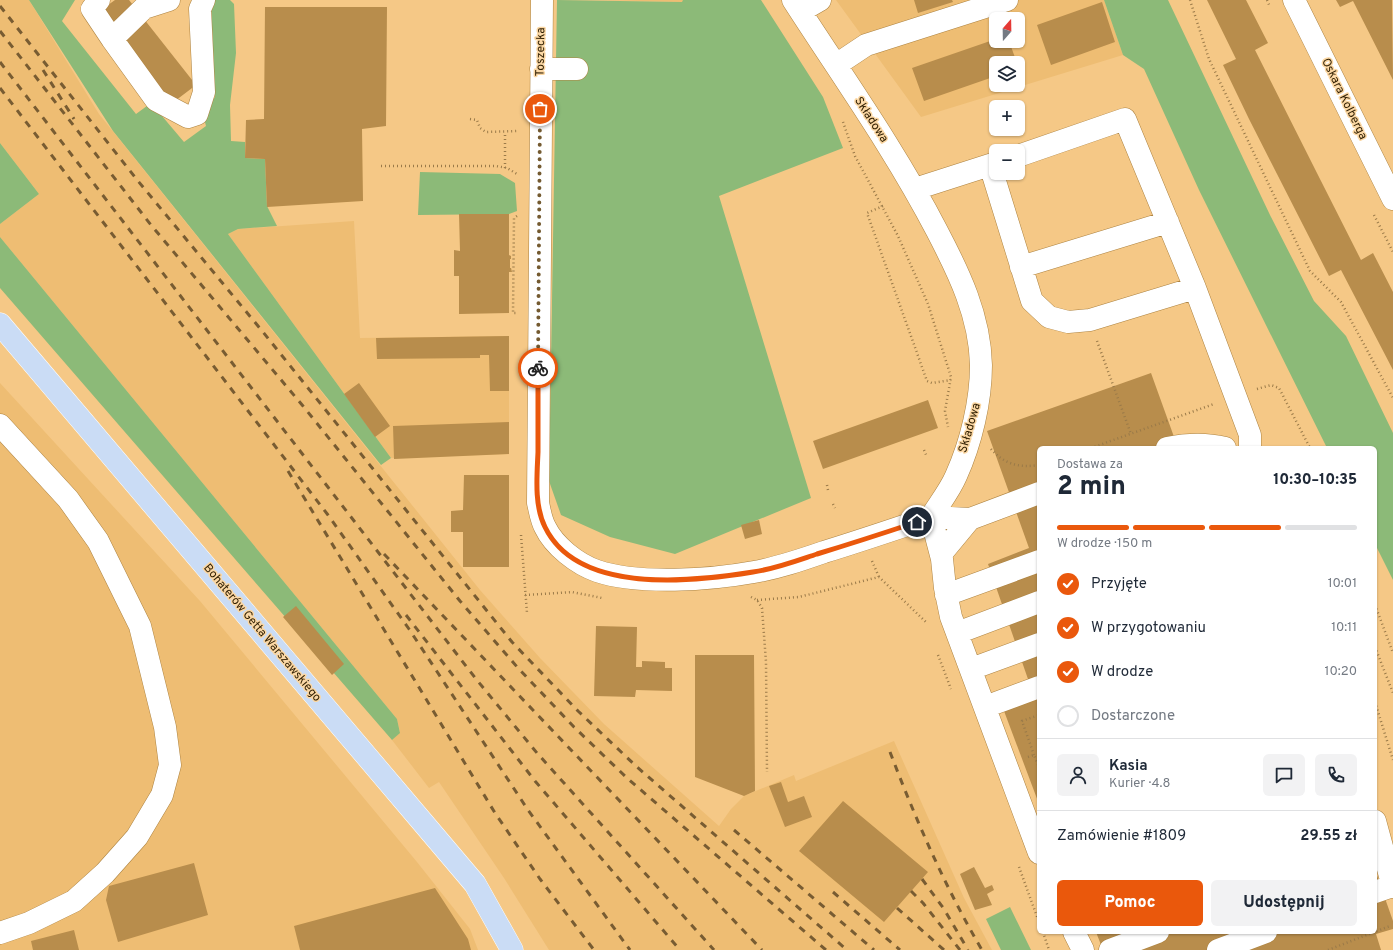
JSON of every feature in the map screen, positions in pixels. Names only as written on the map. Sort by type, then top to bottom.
[{"type":"main road","name":"Bohaterów Getta Warszawskiego","points":[[0,324],[476,884],[512,950]]},
{"type":"street","points":[[99,0],[92,9],[156,100],[188,117],[196,114],[204,92],[200,9],[204,0]]},
{"type":"street","points":[[112,39],[144,8],[169,0]]},
{"type":"street","name":"Toszecka","points":[[542,0],[538,503],[545,526],[554,540],[565,552],[580,563],[596,571],[622,577],[677,580],[753,572],[780,566],[931,517]]},
{"type":"street","points":[[797,6],[820,0]]},
{"type":"street","points":[[836,65],[866,45],[1007,0]]},
{"type":"street","name":"Oskara Kolberga","points":[[1294,0],[1393,199]]},
{"type":"street","name":"Składowa","points":[[797,6],[915,188],[954,264],[970,302],[977,331],[981,363],[978,407],[956,476],[931,517]]},
{"type":"street","points":[[541,69],[577,69]]},
{"type":"street","points":[[1025,154],[1125,119],[1195,288],[1250,435],[1250,446]]},
{"type":"street","points":[[915,188],[989,165]]},
{"type":"street","points":[[997,180],[1021,267],[1032,301],[1049,317],[1068,322],[1090,320],[1195,288]]},
{"type":"street","points":[[1021,267],[1168,222]]},
{"type":"street","points":[[0,425],[68,499],[101,548],[140,626],[166,726],[170,765],[162,795],[137,837],[105,873],[74,901],[29,924],[0,933]]},
{"type":"street","points":[[1180,446],[1194,444],[1215,446]]},
{"type":"street","points":[[1037,494],[970,519],[931,517],[941,554],[946,595],[957,632],[984,707],[1034,827],[1037,843]]},
{"type":"street","points":[[941,554],[970,519]]},
{"type":"street","points":[[946,595],[1037,561]]},
{"type":"street","points":[[957,632],[1037,603]]},
{"type":"street","points":[[971,670],[1037,645]]},
{"type":"street","points":[[984,707],[1037,687]]},
{"type":"street","points":[[1377,836],[1379,850],[1393,886],[1377,891]]},
{"type":"street","points":[[1075,934],[1083,950]]},
{"type":"street","points":[[1110,950],[1153,934]]},
{"type":"street","points":[[1218,950],[1261,934]]},
{"type":"path","points":[[1190,0],[1209,59],[1310,271],[1341,302],[1393,398]]},
{"type":"path","points":[[470,119],[477,120],[480,128],[486,132],[519,130],[520,126]]},
{"type":"path","points":[[504,168],[505,132]]},
{"type":"path","points":[[855,156],[883,206],[913,266],[928,304],[950,373],[951,380],[945,411],[946,422],[949,429]]},
{"type":"path","points":[[381,166],[504,168],[517,174],[521,180]]},
{"type":"path","points":[[883,206],[867,213],[927,382],[932,383],[951,380]]},
{"type":"path","points":[[518,319],[518,313],[513,313],[514,218],[519,214]]},
{"type":"path","points":[[1090,320],[1131,434]]},
{"type":"path","points":[[1254,390],[1272,385],[1280,388],[1309,446]]},
{"type":"path","points":[[1097,446],[1215,404]]},
{"type":"path","points":[[986,445],[997,456],[1009,464],[1037,465]]},
{"type":"path","points":[[924,450],[927,457]]},
{"type":"path","points":[[827,485],[828,490]]},
{"type":"path","points":[[833,504],[835,508]]},
{"type":"path","points":[[521,533],[527,613]]},
{"type":"path","points":[[870,555],[879,577],[925,619],[928,626]]},
{"type":"path","points":[[749,596],[757,600],[799,597],[879,577]]},
{"type":"path","points":[[525,594],[572,592],[604,598]]},
{"type":"path","points":[[757,600],[762,608],[765,654],[767,772]]},
{"type":"path","points":[[1377,610],[1393,653]]},
{"type":"path","points":[[935,648],[952,691]]},
{"type":"path","points":[[1377,652],[1393,693]]},
{"type":"path","points":[[1377,708],[1393,760]]},
{"type":"path","points":[[1034,754],[1022,721],[1037,716]]},
{"type":"path","points":[[1018,862],[1037,916]]},
{"type":"path","points":[[1377,931],[1390,926]]},
{"type":"path","points":[[1044,934],[1049,950]]},
{"type":"path","points":[[1328,950],[1369,934]]},
{"type":"shaded area","points":[[0,0],[29,0],[99,114],[480,590],[540,658],[604,724],[719,826],[731,809],[744,796],[794,775],[796,781],[894,741],[964,898],[992,950],[549,950],[504,878],[439,782],[429,788],[392,740],[400,732],[397,719],[0,237],[0,224],[39,194],[0,143]]},
{"type":"shaded area","points":[[599,0],[683,0],[683,2]]},
{"type":"shaded area","points":[[836,0],[1104,0],[1123,55],[1025,85],[1025,56],[989,56],[989,92],[1002,92],[921,117]]},
{"type":"shaded area","points":[[354,221],[360,338],[509,336],[509,454],[391,458],[228,234],[238,229]]},
{"type":"shaded area","points":[[0,383],[200,601],[417,862],[470,929],[478,950],[0,950]]},
{"type":"green space","points":[[29,0],[75,0],[62,21],[136,114],[151,103],[184,142],[206,126],[202,110],[215,97],[211,6],[215,0],[230,0],[234,4],[236,53],[230,105],[231,141],[245,142],[245,158],[265,159],[267,206],[277,226],[238,229],[228,234],[391,458],[381,465],[113,131]]},
{"type":"green space","points":[[557,0],[682,2],[683,0],[761,0],[823,97],[843,148],[719,196],[811,498],[675,554],[610,537],[561,515],[549,481]]},
{"type":"green space","points":[[1104,0],[1168,0],[1270,215],[1314,301],[1346,336],[1393,433],[1393,580],[1377,548],[1377,446],[1326,446],[1199,190],[1144,69],[1123,55]]},
{"type":"green space","points":[[0,143],[39,194],[0,224]]},
{"type":"green space","points":[[420,172],[500,174],[515,183],[517,211],[509,214],[418,215]]},
{"type":"green space","points":[[0,237],[397,719],[400,733],[392,740],[0,288]]},
{"type":"green space","points":[[1010,907],[1031,950],[1001,950],[986,919]]},
{"type":"building","points":[[115,0],[129,0],[196,85],[171,104],[101,10]]},
{"type":"building","points":[[914,0],[952,0],[953,2],[918,13]]},
{"type":"building","points":[[1207,0],[1246,0],[1268,43],[1255,50],[1361,260],[1373,253],[1393,292],[1393,370],[1341,270],[1329,276],[1249,119],[1223,65],[1236,59]]},
{"type":"building","points":[[1336,0],[1392,0],[1393,80],[1353,1],[1340,7]]},
{"type":"building","points":[[1102,2],[1115,42],[1051,65],[1037,25]]},
{"type":"building","points":[[265,7],[387,7],[386,126],[362,129],[363,201],[267,207],[265,159],[245,158],[246,120],[264,119]]},
{"type":"building","points":[[989,41],[989,48],[1012,48],[1014,56],[989,56],[989,78],[924,101],[912,68]]},
{"type":"building","points":[[459,214],[509,214],[509,255],[511,256],[510,268],[512,272],[509,272],[509,313],[459,314],[459,276],[454,276],[454,250],[460,251]]},
{"type":"building","points":[[509,336],[509,391],[490,391],[489,355],[480,355],[480,358],[377,359],[376,338]]},
{"type":"building","points":[[1151,373],[1177,446],[1037,446],[1037,799],[998,695],[1029,682],[988,564],[1029,548],[987,431]]},
{"type":"building","points":[[359,383],[390,426],[375,437],[344,394]]},
{"type":"building","points":[[928,400],[938,428],[823,469],[813,441]]},
{"type":"building","points":[[509,422],[509,454],[394,459],[393,426]]},
{"type":"building","points":[[464,475],[509,475],[509,567],[463,567],[463,532],[451,532],[451,511],[463,510]]},
{"type":"building","points":[[759,520],[762,534],[745,539],[741,525]]},
{"type":"building","points":[[296,606],[344,664],[332,675],[283,617]]},
{"type":"building","points":[[596,626],[637,627],[636,667],[642,667],[642,661],[665,662],[665,668],[672,668],[672,691],[636,690],[635,697],[594,696]]},
{"type":"building","points":[[695,655],[754,655],[755,791],[744,796],[695,777]]},
{"type":"building","points":[[781,782],[788,802],[804,796],[812,817],[785,827],[769,786]]},
{"type":"building","points":[[843,801],[928,872],[884,922],[799,851]]},
{"type":"building","points":[[194,863],[208,915],[118,942],[106,900],[109,886]]},
{"type":"building","points":[[974,867],[985,888],[992,885],[994,890],[987,894],[992,905],[975,910],[960,874]]},
{"type":"building","points":[[1377,876],[1393,921],[1393,929],[1377,934]]},
{"type":"building","points":[[435,888],[468,939],[471,950],[300,950],[294,926]]},
{"type":"building","points":[[74,930],[79,950],[33,950],[31,941]]},
{"type":"building","points":[[1097,934],[1376,934],[1381,950],[1103,950]]},
{"type":"railway","points":[[0,6],[138,181],[263,332],[512,642],[578,711],[637,767],[847,950]]},
{"type":"railway","points":[[0,31],[151,225],[303,406],[460,601],[518,668],[574,727],[627,778],[826,950]]},
{"type":"railway","points":[[0,62],[476,679],[537,753],[714,950]]},
{"type":"railway","points":[[43,70],[74,119]]},
{"type":"railway","points":[[0,88],[328,515],[409,629],[528,810],[630,950]]},
{"type":"railway","points":[[288,471],[495,813],[540,879],[594,950]]},
{"type":"railway","points":[[384,554],[762,950]]},
{"type":"railway","points":[[406,615],[535,781],[680,950]]},
{"type":"railway","points":[[890,752],[910,803],[943,878],[982,950]]},
{"type":"railway","points":[[734,830],[874,950]]},
{"type":"railway","points":[[922,879],[944,909],[968,950]]},
{"type":"railway","points":[[911,891],[923,903],[960,950]]},
{"type":"railway","points":[[833,892],[900,950]]},
{"type":"railway","points":[[897,908],[944,950]]},
{"type":"way so far","points":[[538,368],[540,109]]},
{"type":"route","points":[[538,368],[538,503],[545,526],[554,540],[565,552],[580,563],[596,571],[622,577],[677,580],[753,572],[780,566],[917,522]]}]
